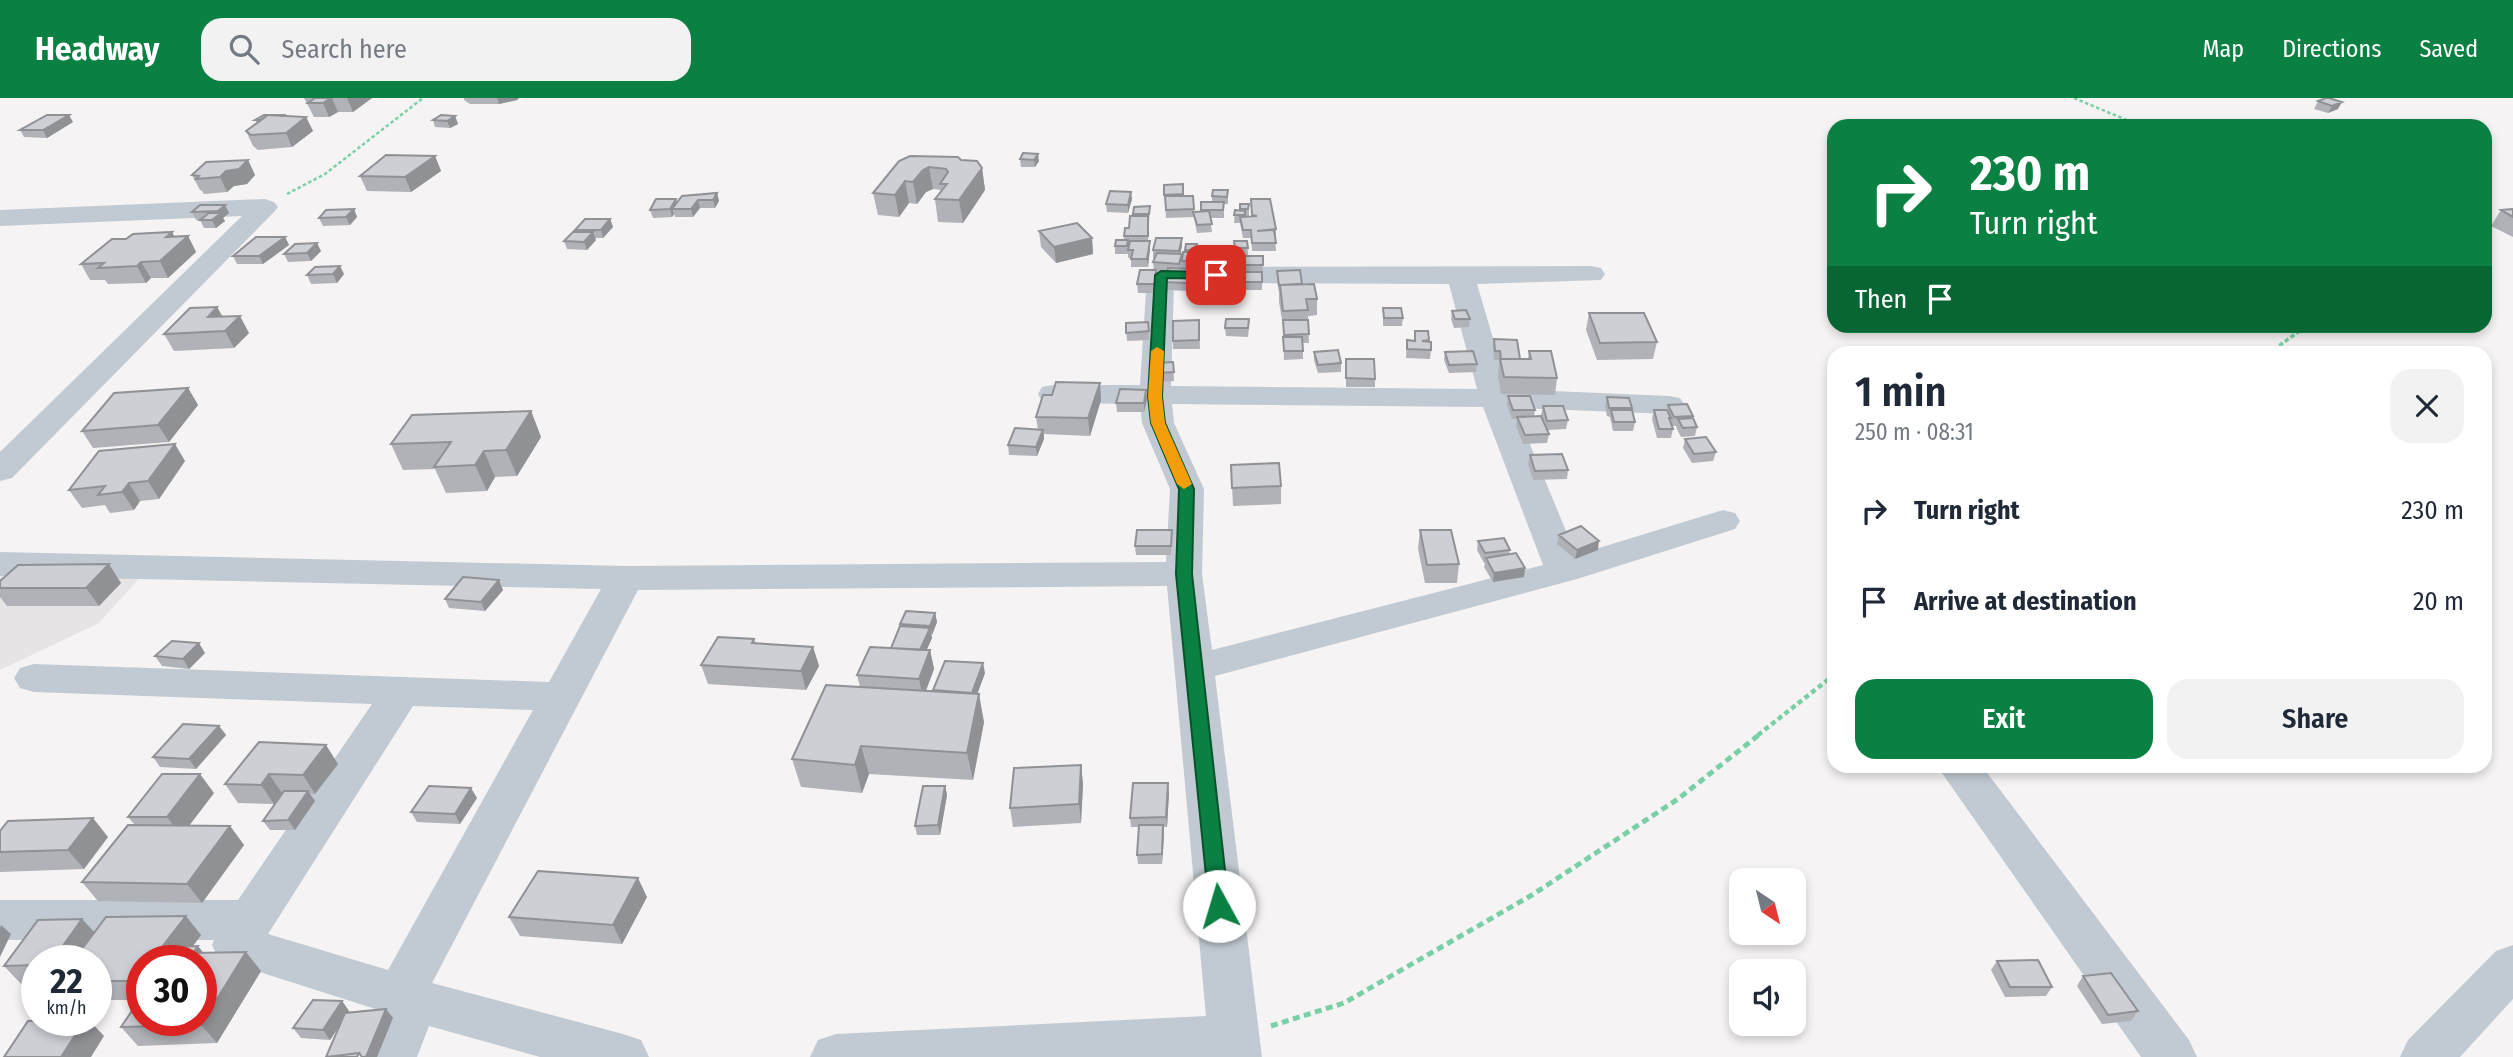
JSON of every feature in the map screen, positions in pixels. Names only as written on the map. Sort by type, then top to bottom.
[{"type":"street","points":[[0,218],[265,207]]},
{"type":"street","points":[[0,471],[265,207]]},
{"type":"street","points":[[836,1057],[1235,1048],[1184,574],[1186,489],[1158,423],[1155,396],[1161,275],[1591,274]]},
{"type":"street","points":[[1461,276],[1495,398],[1564,571]]},
{"type":"street","points":[[1053,394],[1495,398],[1669,405]]},
{"type":"street","points":[[1193,668],[1564,571],[1723,521]]},
{"type":"street","points":[[0,564],[626,578],[1184,574]]},
{"type":"street","points":[[391,1057],[408,997],[626,578]]},
{"type":"street","points":[[34,678],[562,697]]},
{"type":"street","points":[[401,693],[236,945],[408,997],[623,1057]]},
{"type":"street","points":[[1963,773],[2171,1057]]},
{"type":"street","points":[[0,920],[251,920]]},
{"type":"street","points":[[101,945],[117,922]]},
{"type":"street","points":[[2426,1057],[2513,966]]},
{"type":"path","points":[[265,207],[325,174],[423,98]]},
{"type":"path","points":[[2074,98],[2124,119]]},
{"type":"path","points":[[2279,346],[2296,333]]},
{"type":"path","points":[[1235,1048],[1344,1003],[1532,895],[1678,799],[1827,681]]},
{"type":"shaded area","points":[[158,557],[99,623],[0,670],[0,567]]},
{"type":"building","points":[[315,98],[331,98],[323,103],[308,103]]},
{"type":"building","points":[[2326,98],[2342,102],[2332,106],[2318,101]]},
{"type":"building","points":[[47,115],[69,115],[43,130],[20,130]]},
{"type":"building","points":[[268,115],[306,117],[286,133],[251,135],[246,131]]},
{"type":"building","points":[[441,115],[455,116],[447,121],[433,120]]},
{"type":"building","points":[[1023,153],[1038,154],[1034,160],[1020,159]]},
{"type":"building","points":[[386,155],[435,156],[405,177],[360,176]]},
{"type":"building","points":[[910,156],[958,157],[961,160],[977,161],[982,168],[959,200],[935,199],[947,184],[940,184],[948,172],[946,169],[929,167],[913,182],[905,181],[895,195],[873,193],[899,161]]},
{"type":"building","points":[[248,160],[239,169],[226,171],[220,177],[196,179],[199,176],[192,175],[206,162]]},
{"type":"building","points":[[1183,184],[1183,194],[1164,195],[1164,185]]},
{"type":"building","points":[[1213,190],[1228,190],[1227,197],[1212,196]]},
{"type":"building","points":[[1110,191],[1131,192],[1128,205],[1106,204]]},
{"type":"building","points":[[717,193],[713,200],[698,200],[691,209],[672,209],[682,196]]},
{"type":"building","points":[[1165,196],[1193,196],[1194,209],[1166,210]]},
{"type":"building","points":[[656,199],[676,199],[670,209],[650,210]]},
{"type":"building","points":[[1251,199],[1270,199],[1276,229],[1257,231],[1274,230],[1276,243],[1252,243],[1251,230],[1243,230],[1240,217],[1257,216],[1252,215]]},
{"type":"building","points":[[1201,202],[1224,202],[1223,210],[1201,210]]},
{"type":"building","points":[[1240,204],[1249,204],[1248,209],[1240,209]]},
{"type":"building","points":[[200,205],[225,205],[218,211],[192,212]]},
{"type":"building","points":[[1150,206],[1149,214],[1133,214],[1134,207]]},
{"type":"building","points":[[354,209],[346,217],[319,218],[326,210]]},
{"type":"building","points":[[2513,209],[2513,217],[2501,210]]},
{"type":"building","points":[[1235,210],[1245,211],[1245,215],[1234,215]]},
{"type":"building","points":[[1209,211],[1212,224],[1197,225],[1193,212]]},
{"type":"building","points":[[209,213],[221,213],[212,220],[200,220]]},
{"type":"building","points":[[1130,216],[1148,216],[1148,236],[1124,236],[1125,228],[1129,228]]},
{"type":"building","points":[[585,219],[610,219],[601,230],[575,230]]},
{"type":"building","points":[[1077,223],[1092,238],[1054,247],[1039,231]]},
{"type":"building","points":[[172,232],[166,237],[188,236],[160,261],[141,262],[137,266],[98,268],[104,263],[81,264],[112,239],[126,239],[133,234]]},
{"type":"building","points":[[573,232],[593,232],[584,242],[564,241]]},
{"type":"building","points":[[256,237],[285,237],[259,256],[233,256]]},
{"type":"building","points":[[1156,238],[1182,238],[1179,251],[1153,250]]},
{"type":"building","points":[[1116,240],[1128,240],[1127,246],[1115,246]]},
{"type":"building","points":[[1130,241],[1150,241],[1147,259],[1131,259],[1133,250],[1128,250]]},
{"type":"building","points":[[1234,241],[1247,241],[1248,248],[1239,248],[1239,264],[1207,264],[1208,249],[1235,249]]},
{"type":"building","points":[[317,243],[307,253],[284,254],[295,244]]},
{"type":"building","points":[[1186,244],[1197,244],[1196,251],[1185,250]]},
{"type":"building","points":[[1183,252],[1203,252],[1201,261],[1182,261]]},
{"type":"building","points":[[1157,253],[1182,254],[1179,264],[1153,262]]},
{"type":"building","points":[[1241,256],[1263,256],[1263,265],[1241,265]]},
{"type":"building","points":[[340,266],[333,274],[307,275],[315,267]]},
{"type":"building","points":[[1168,268],[1191,269],[1187,283],[1165,282]]},
{"type":"building","points":[[1140,270],[1156,270],[1155,284],[1137,284]]},
{"type":"building","points":[[1300,270],[1302,284],[1279,285],[1277,271]]},
{"type":"building","points":[[1238,272],[1262,272],[1262,282],[1238,282]]},
{"type":"building","points":[[1314,284],[1317,299],[1306,299],[1308,310],[1283,311],[1280,285]]},
{"type":"building","points":[[217,307],[208,317],[240,316],[225,331],[164,334],[190,308]]},
{"type":"building","points":[[1383,308],[1401,308],[1403,318],[1384,318]]},
{"type":"building","points":[[1466,310],[1470,319],[1455,319],[1452,311]]},
{"type":"building","points":[[1589,313],[1644,313],[1657,342],[1600,343]]},
{"type":"building","points":[[1226,319],[1249,319],[1248,328],[1225,328]]},
{"type":"building","points":[[1199,320],[1199,340],[1173,341],[1173,321]]},
{"type":"building","points":[[1283,320],[1308,320],[1309,334],[1284,335]]},
{"type":"building","points":[[1148,322],[1149,331],[1126,333],[1126,323]]},
{"type":"building","points":[[1415,331],[1428,331],[1429,340],[1422,341],[1431,342],[1431,350],[1407,349],[1407,340],[1415,341]]},
{"type":"building","points":[[1283,337],[1302,337],[1303,351],[1284,351]]},
{"type":"building","points":[[1494,339],[1517,340],[1520,359],[1501,359],[1500,351],[1495,351]]},
{"type":"building","points":[[1338,350],[1341,363],[1318,365],[1314,352]]},
{"type":"building","points":[[1473,351],[1477,364],[1449,365],[1445,352]]},
{"type":"building","points":[[1529,351],[1551,351],[1557,378],[1504,377],[1500,359],[1531,359]]},
{"type":"building","points":[[1346,359],[1374,359],[1375,379],[1346,378]]},
{"type":"building","points":[[1173,362],[1174,372],[1157,373],[1157,363]]},
{"type":"building","points":[[1056,382],[1100,383],[1088,418],[1036,417],[1043,395],[1052,395]]},
{"type":"building","points":[[188,388],[158,425],[82,431],[114,393]]},
{"type":"building","points":[[1120,389],[1146,390],[1144,403],[1116,403]]},
{"type":"building","points":[[1508,396],[1530,396],[1535,410],[1513,410]]},
{"type":"building","points":[[1607,397],[1629,398],[1632,408],[1609,408]]},
{"type":"building","points":[[1687,404],[1693,416],[1674,417],[1668,405]]},
{"type":"building","points":[[1543,406],[1563,406],[1568,420],[1547,421]]},
{"type":"building","points":[[1611,410],[1632,410],[1635,422],[1614,422]]},
{"type":"building","points":[[1654,410],[1667,410],[1673,429],[1659,429]]},
{"type":"building","points":[[531,411],[506,450],[484,451],[475,465],[434,467],[451,442],[391,444],[412,415]]},
{"type":"building","points":[[1541,416],[1549,434],[1525,435],[1517,417]]},
{"type":"building","points":[[1693,418],[1697,427],[1683,428],[1678,419]]},
{"type":"building","points":[[1015,428],[1043,430],[1036,447],[1008,445]]},
{"type":"building","points":[[1706,437],[1716,452],[1694,454],[1685,439]]},
{"type":"building","points":[[175,444],[148,481],[129,483],[122,492],[98,495],[105,486],[69,490],[99,451]]},
{"type":"building","points":[[1562,454],[1568,470],[1535,471],[1530,455]]},
{"type":"building","points":[[1279,463],[1281,486],[1232,488],[1231,465]]},
{"type":"building","points":[[1581,526],[1599,541],[1577,550],[1559,535]]},
{"type":"building","points":[[1137,530],[1172,530],[1171,546],[1135,546]]},
{"type":"building","points":[[1420,530],[1451,530],[1459,564],[1427,565]]},
{"type":"building","points":[[1504,538],[1510,550],[1485,553],[1478,541]]},
{"type":"building","points":[[1516,553],[1525,568],[1494,573],[1486,558]]},
{"type":"building","points":[[109,564],[86,588],[0,588],[0,581],[18,565]]},
{"type":"building","points":[[463,577],[499,580],[481,602],[445,599]]},
{"type":"building","points":[[906,611],[935,613],[930,626],[900,624]]},
{"type":"building","points":[[900,626],[930,628],[920,650],[891,648]]},
{"type":"building","points":[[718,637],[754,639],[752,643],[813,647],[801,671],[701,665]]},
{"type":"building","points":[[172,641],[199,643],[183,659],[155,656]]},
{"type":"building","points":[[870,647],[930,650],[919,679],[857,675]]},
{"type":"building","points":[[945,661],[983,663],[972,693],[933,690]]},
{"type":"building","points":[[826,685],[979,694],[967,753],[861,746],[855,765],[792,759]]},
{"type":"building","points":[[183,724],[219,726],[189,759],[153,757]]},
{"type":"building","points":[[259,742],[326,745],[303,775],[269,774],[261,785],[225,784]]},
{"type":"building","points":[[1081,765],[1079,804],[1010,808],[1014,768]]},
{"type":"building","points":[[162,774],[200,774],[167,817],[128,817]]},
{"type":"building","points":[[1133,783],[1168,783],[1166,817],[1130,818]]},
{"type":"building","points":[[429,786],[471,788],[455,814],[411,812]]},
{"type":"building","points":[[923,786],[945,786],[938,825],[915,826]]},
{"type":"building","points":[[284,791],[308,791],[288,820],[263,821]]},
{"type":"building","points":[[93,818],[68,850],[0,852],[0,831],[8,821]]},
{"type":"building","points":[[128,825],[230,826],[187,884],[82,882]]},
{"type":"building","points":[[1139,825],[1163,825],[1162,854],[1137,855]]},
{"type":"building","points":[[538,871],[638,878],[613,925],[509,917]]},
{"type":"building","points":[[186,916],[163,945],[126,945],[126,981],[112,981],[112,945],[85,945],[106,917]]},
{"type":"building","points":[[82,919],[63,945],[21,945],[21,965],[4,966],[38,920]]},
{"type":"building","points":[[246,952],[217,999],[217,953]]},
{"type":"building","points":[[2038,960],[2052,987],[2010,987],[1997,961]]},
{"type":"building","points":[[2111,973],[2138,1011],[2108,1015],[2083,976]]},
{"type":"building","points":[[313,1000],[342,1001],[323,1030],[293,1028]]},
{"type":"building","points":[[386,1009],[366,1057],[359,1053],[326,1057],[345,1013]]},
{"type":"building","points":[[21,1032],[21,1036],[75,1036],[61,1057],[4,1057]]},
{"type":"building","points":[[359,1053],[357,1057],[327,1057]]},
{"type":"slow traffic","points":[[1157,351],[1155,396],[1158,423],[1184,484]]},
{"type":"route","points":[[1216,275],[1161,275],[1155,396],[1158,423],[1186,489],[1184,574],[1219,906]]}]
